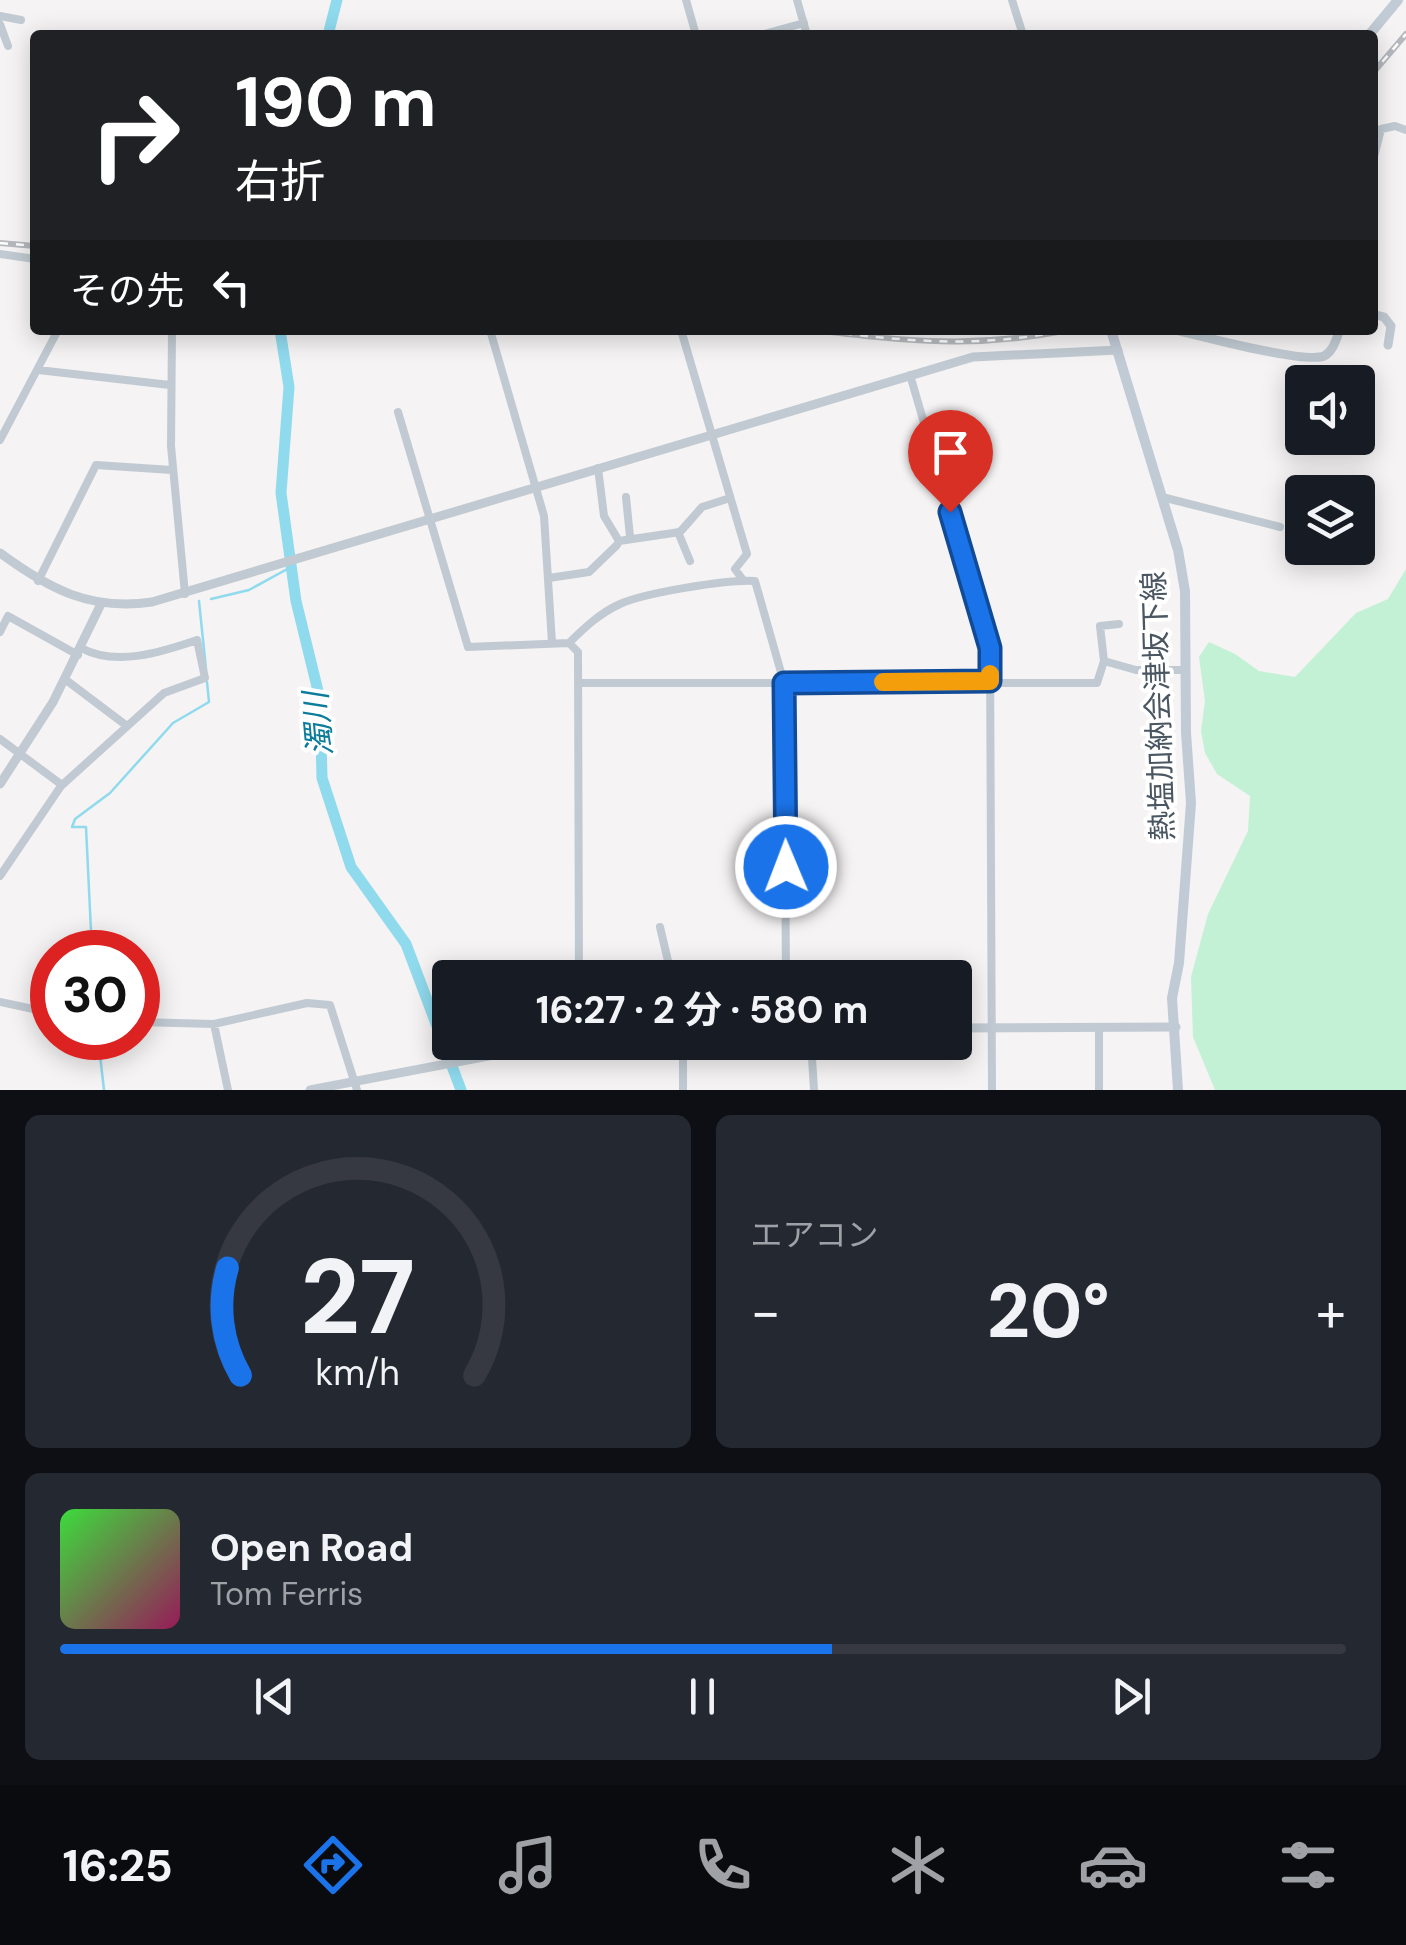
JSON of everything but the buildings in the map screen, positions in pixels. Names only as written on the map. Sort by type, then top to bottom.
[{"type":"main road","points":[[1374,30],[1398,0]]},
{"type":"main road","name":"熱塩加納会津坂下線","points":[[1116,335],[1183,572],[1191,803],[1179,963],[1172,998],[1178,1090]]},
{"type":"street","points":[[686,0],[695,30]]},
{"type":"street","points":[[797,0],[806,30]]},
{"type":"street","points":[[1012,0],[1021,30]]},
{"type":"street","points":[[0,16],[21,20]]},
{"type":"street","points":[[779,30],[804,23]]},
{"type":"street","points":[[0,24],[8,46]]},
{"type":"street","points":[[1378,141],[1381,129],[1395,126],[1406,130]]},
{"type":"street","points":[[0,254],[30,259]]},
{"type":"street","points":[[1378,316],[1391,326],[1388,345]]},
{"type":"street","points":[[0,440],[56,335]]},
{"type":"street","points":[[172,335],[172,470],[186,594]]},
{"type":"street","points":[[491,335],[545,522],[552,643]]},
{"type":"street","points":[[682,335],[747,554],[735,568],[743,580]]},
{"type":"street","points":[[1198,335],[1318,358],[1331,350],[1338,335]]},
{"type":"street","points":[[0,553],[38,581],[76,599],[100,604],[140,604],[186,594],[986,354],[1118,350]]},
{"type":"street","points":[[38,370],[170,385]]},
{"type":"street","points":[[910,375],[990,648],[992,1090]]},
{"type":"street","points":[[398,412],[468,647],[569,643],[591,621],[621,603],[755,581],[784,683],[786,960]]},
{"type":"street","points":[[38,581],[96,465],[172,470]]},
{"type":"street","points":[[598,468],[604,516],[618,541]]},
{"type":"street","points":[[1162,496],[1280,526]]},
{"type":"street","points":[[626,497],[630,537]]},
{"type":"street","points":[[549,578],[588,572],[618,541],[678,532],[702,507],[730,498]]},
{"type":"street","points":[[678,532],[690,561]]},
{"type":"street","points":[[0,784],[66,680],[100,604]]},
{"type":"street","points":[[0,632],[8,616],[80,652],[106,656],[136,655],[200,642],[205,678],[164,693],[62,785],[0,876]]},
{"type":"street","points":[[579,683],[1097,683],[1104,660],[1100,626],[1118,624]]},
{"type":"street","points":[[569,643],[578,652],[579,683],[579,960]]},
{"type":"street","points":[[1104,660],[1136,670],[1184,670]]},
{"type":"street","points":[[66,680],[127,726]]},
{"type":"street","points":[[0,739],[62,785]]},
{"type":"street","points":[[660,927],[668,960]]},
{"type":"street","points":[[0,1002],[30,1009]]},
{"type":"street","points":[[160,1023],[214,1024],[307,1003],[330,1005],[352,1085]]},
{"type":"street","points":[[214,1024],[228,1090]]},
{"type":"street","points":[[1099,1027],[1099,1090]]},
{"type":"street","points":[[972,1028],[1176,1027]]},
{"type":"street","points":[[310,1090],[473,1060]]},
{"type":"street","points":[[682,1060],[683,1090]]},
{"type":"street","points":[[813,1060],[814,1090]]},
{"type":"green space","points":[[1406,569],[1406,1090],[1215,1090],[1193,1037],[1191,977],[1208,914],[1248,831],[1250,796],[1217,774],[1205,753],[1201,731],[1205,701],[1199,657],[1209,642],[1259,671],[1295,677],[1356,613],[1388,599]]},
{"type":"waterway","name":"濁川","points":[[329,30],[337,0]]},
{"type":"waterway","name":"濁川","points":[[281,335],[289,387],[281,493],[296,601],[320,699],[322,778],[351,867],[406,944],[461,1090]]},
{"type":"waterway","points":[[211,599],[249,590],[291,567]]},
{"type":"waterway","points":[[199,601],[206,669]]},
{"type":"waterway","points":[[91,930],[86,827],[72,827],[75,819],[110,793],[173,723],[209,702],[207,682]]},
{"type":"waterway","points":[[101,1060],[104,1090]]},
{"type":"railway","points":[[1378,67],[1406,34]]},
{"type":"railway","points":[[0,243],[30,246]]},
{"type":"railway","points":[[860,335],[940,341],[1040,335]]},
{"type":"slow traffic","points":[[883,682],[990,681],[990,674]]},
{"type":"route","points":[[786,867],[784,683],[990,681],[990,648],[950,512]]}]
